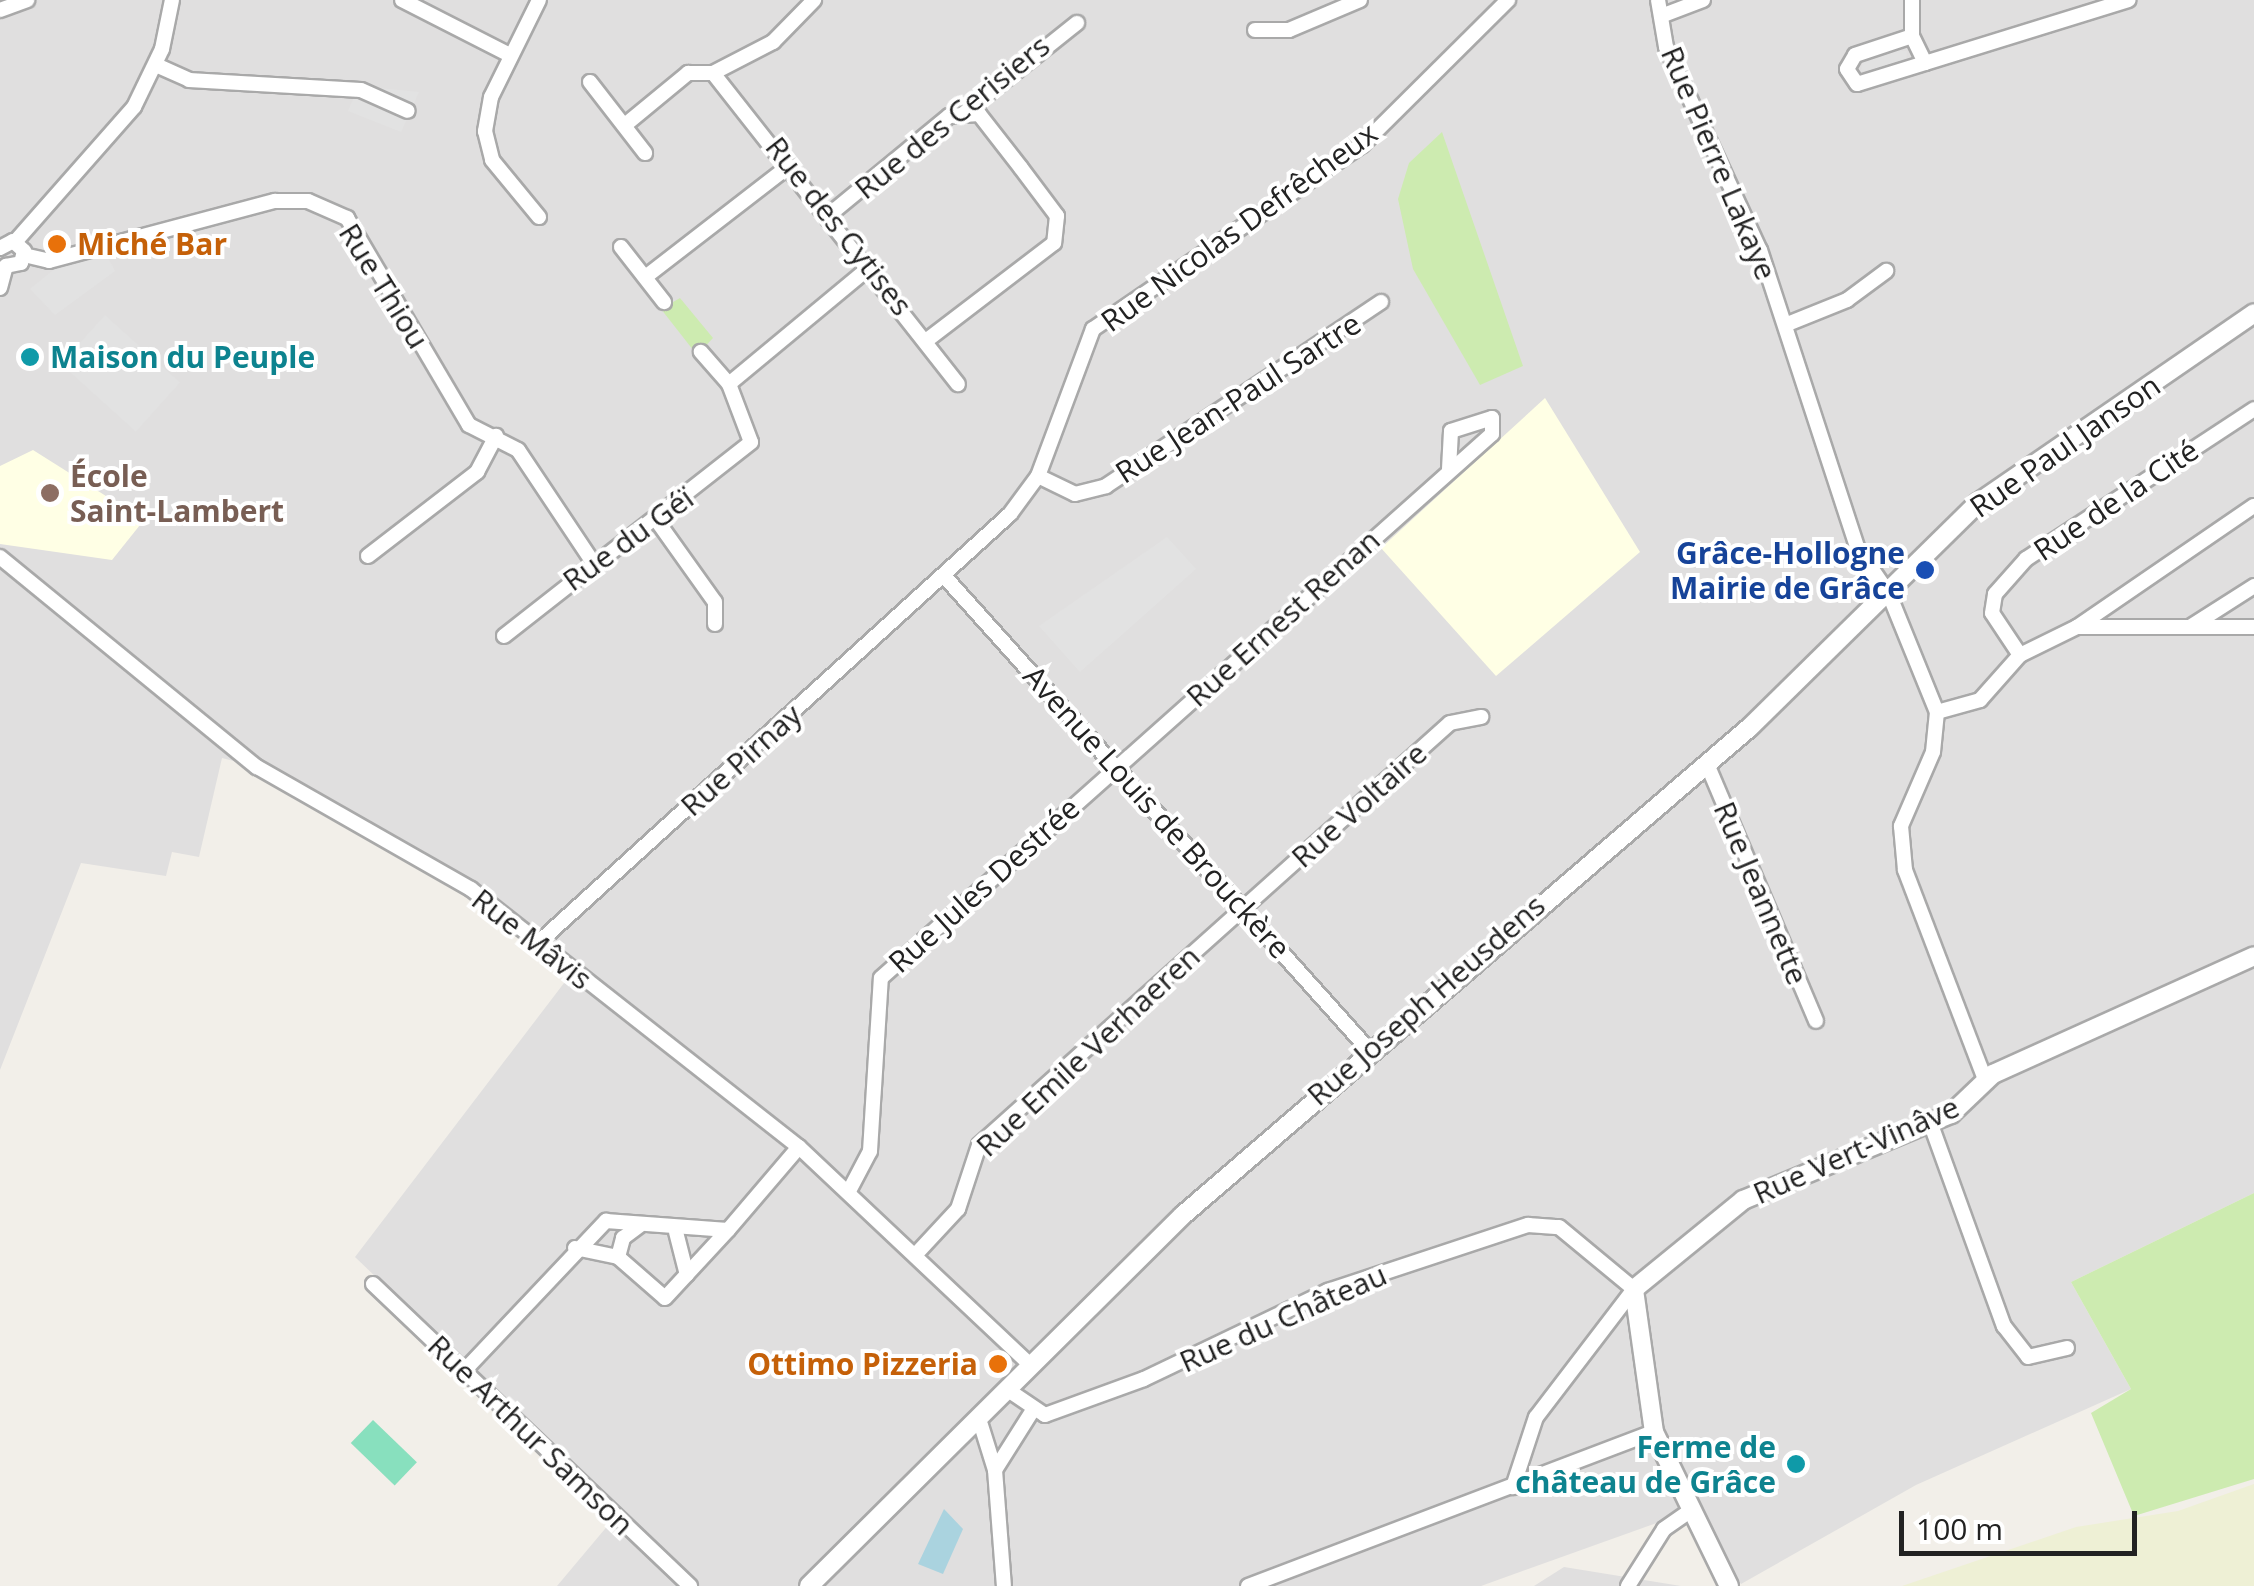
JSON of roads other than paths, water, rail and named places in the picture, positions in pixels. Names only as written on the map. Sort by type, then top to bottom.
[{"type":"street","points":[[0,10],[27,0]]},
{"type":"street","points":[[0,288],[3,263],[20,249],[116,130],[156,65],[172,0]]},
{"type":"street","points":[[402,0],[510,55]]},
{"type":"street","points":[[538,0],[486,115],[487,147],[539,217]]},
{"type":"street","points":[[625,125],[688,73],[713,73],[773,42],[814,0]]},
{"type":"street","points":[[1256,30],[1288,30],[1360,0]]},
{"type":"street","name":"Rue Nicolas Defrêcheux","points":[[945,577],[1038,476],[1093,329],[1362,145],[1508,0]]},
{"type":"street","name":"Rue Pierre Lakaye","points":[[1658,0],[1785,325],[1858,549],[1889,594],[1937,712]]},
{"type":"street","points":[[1662,16],[1703,0]]},
{"type":"street","points":[[1912,0],[1912,36],[1925,63]]},
{"type":"street","points":[[1912,36],[1855,55],[1848,70],[1857,84],[2128,0]]},
{"type":"street","name":"Rue des Cerisiers","points":[[829,215],[1078,23]]},
{"type":"street","points":[[156,65],[189,80],[361,90],[408,111]]},
{"type":"street","name":"Rue des Cytises","points":[[713,73],[870,267],[958,384]]},
{"type":"street","points":[[590,82],[645,154]]},
{"type":"street","points":[[927,340],[1057,234],[1056,216],[1000,141],[978,114],[963,114]]},
{"type":"street","points":[[648,275],[789,166]]},
{"type":"street","name":"Rue Thiou","points":[[20,249],[49,261],[275,201],[308,201],[347,218],[469,425],[518,450],[592,560]]},
{"type":"street","points":[[621,247],[648,275],[664,302]]},
{"type":"street","points":[[0,248],[20,249]]},
{"type":"street","points":[[702,352],[729,384],[870,267]]},
{"type":"street","points":[[1785,325],[1847,300],[1886,271]]},
{"type":"street","name":"Rue Jean-Paul Sartre","points":[[1038,476],[1075,494],[1096,491],[1381,302]]},
{"type":"street","name":"Rue Paul Janson","points":[[1889,594],[1978,503],[2254,314]]},
{"type":"street","name":"Rue du Géï","points":[[504,636],[592,560],[655,518],[750,442],[753,429],[729,384]]},
{"type":"street","name":"Rue de la Cité","points":[[2020,655],[1992,613],[1995,594],[2026,559],[2254,409]]},
{"type":"street","points":[[368,556],[476,472],[496,436]]},
{"type":"street","name":"Rue Ernest Renan","points":[[1116,766],[1449,470]]},
{"type":"street","points":[[1986,1082],[1905,870],[1901,826],[1933,752],[1937,712],[1980,700],[2020,655],[2077,627],[2254,506]]},
{"type":"street","points":[[655,518],[715,602],[716,624]]},
{"type":"street","name":"Rue Mâvis","points":[[0,557],[257,768],[471,889],[850,1190],[1031,1366]]},
{"type":"street","name":"Avenue Louis de Brouckère","points":[[945,577],[1368,1049]]},
{"type":"street","name":"Rue Pirnay","points":[[537,944],[945,577]]},
{"type":"street","points":[[2190,628],[2254,586]]},
{"type":"street","name":"Rue Joseph Heusdens","points":[[810,1586],[981,1424],[1031,1366],[1368,1049],[1707,764],[1889,594]]},
{"type":"street","points":[[2077,627],[2254,628]]},
{"type":"street","name":"Rue Voltaire","points":[[1243,908],[1450,723],[1481,718]]},
{"type":"street","name":"Rue Jeannette","points":[[1707,764],[1816,1021]]},
{"type":"street","name":"Rue Jules Destrée","points":[[850,1190],[870,1152],[881,978],[1116,766]]},
{"type":"street","name":"Rue Emile Verhaeren","points":[[918,1252],[958,1209],[979,1145],[1243,908]]},
{"type":"street","name":"Rue Vert-Vinâve","points":[[1634,1289],[1743,1200],[1930,1122],[1986,1082],[2254,956]]},
{"type":"street","points":[[1930,1122],[2004,1326],[2028,1357],[2067,1348]]},
{"type":"street","points":[[575,1248],[618,1257],[665,1298],[798,1147]]},
{"type":"street","points":[[464,1370],[575,1248],[606,1221],[676,1232],[728,1230]]},
{"type":"street","points":[[618,1257],[623,1238],[640,1225]]},
{"type":"street","name":"Rue du Château","points":[[1031,1413],[1144,1380],[1328,1291],[1528,1225],[1559,1227],[1634,1289]]},
{"type":"street","points":[[676,1232],[686,1276]]},
{"type":"street","name":"Rue Arthur Samson","points":[[373,1284],[690,1586]]},
{"type":"street","points":[[1634,1289],[1654,1432],[1729,1586]]},
{"type":"street","points":[[1512,1487],[1536,1417],[1634,1289]]},
{"type":"street","points":[[995,1470],[1031,1413],[1011,1392]]},
{"type":"street","points":[[981,1424],[995,1470],[1004,1586]]},
{"type":"street","points":[[1248,1586],[1654,1432]]},
{"type":"street","points":[[1649,1586],[1629,1584],[1664,1529],[1690,1511]]},
{"type":"water","points":[[944,1509],[963,1529],[943,1574],[918,1564]]},
{"type":"place","name":"Miché Bar","points":[[57,244]]},
{"type":"place","name":"Maison du Peuple","points":[[30,357]]},
{"type":"place","name":"École Saint-Lambert","points":[[50,493]]},
{"type":"place","name":"Grâce-Hollogne Mairie de Grâce","points":[[1925,570]]},
{"type":"place","name":"Ottimo Pizzeria","points":[[998,1364]]},
{"type":"place","name":"Ferme de château de Grâce","points":[[1796,1464]]}]
